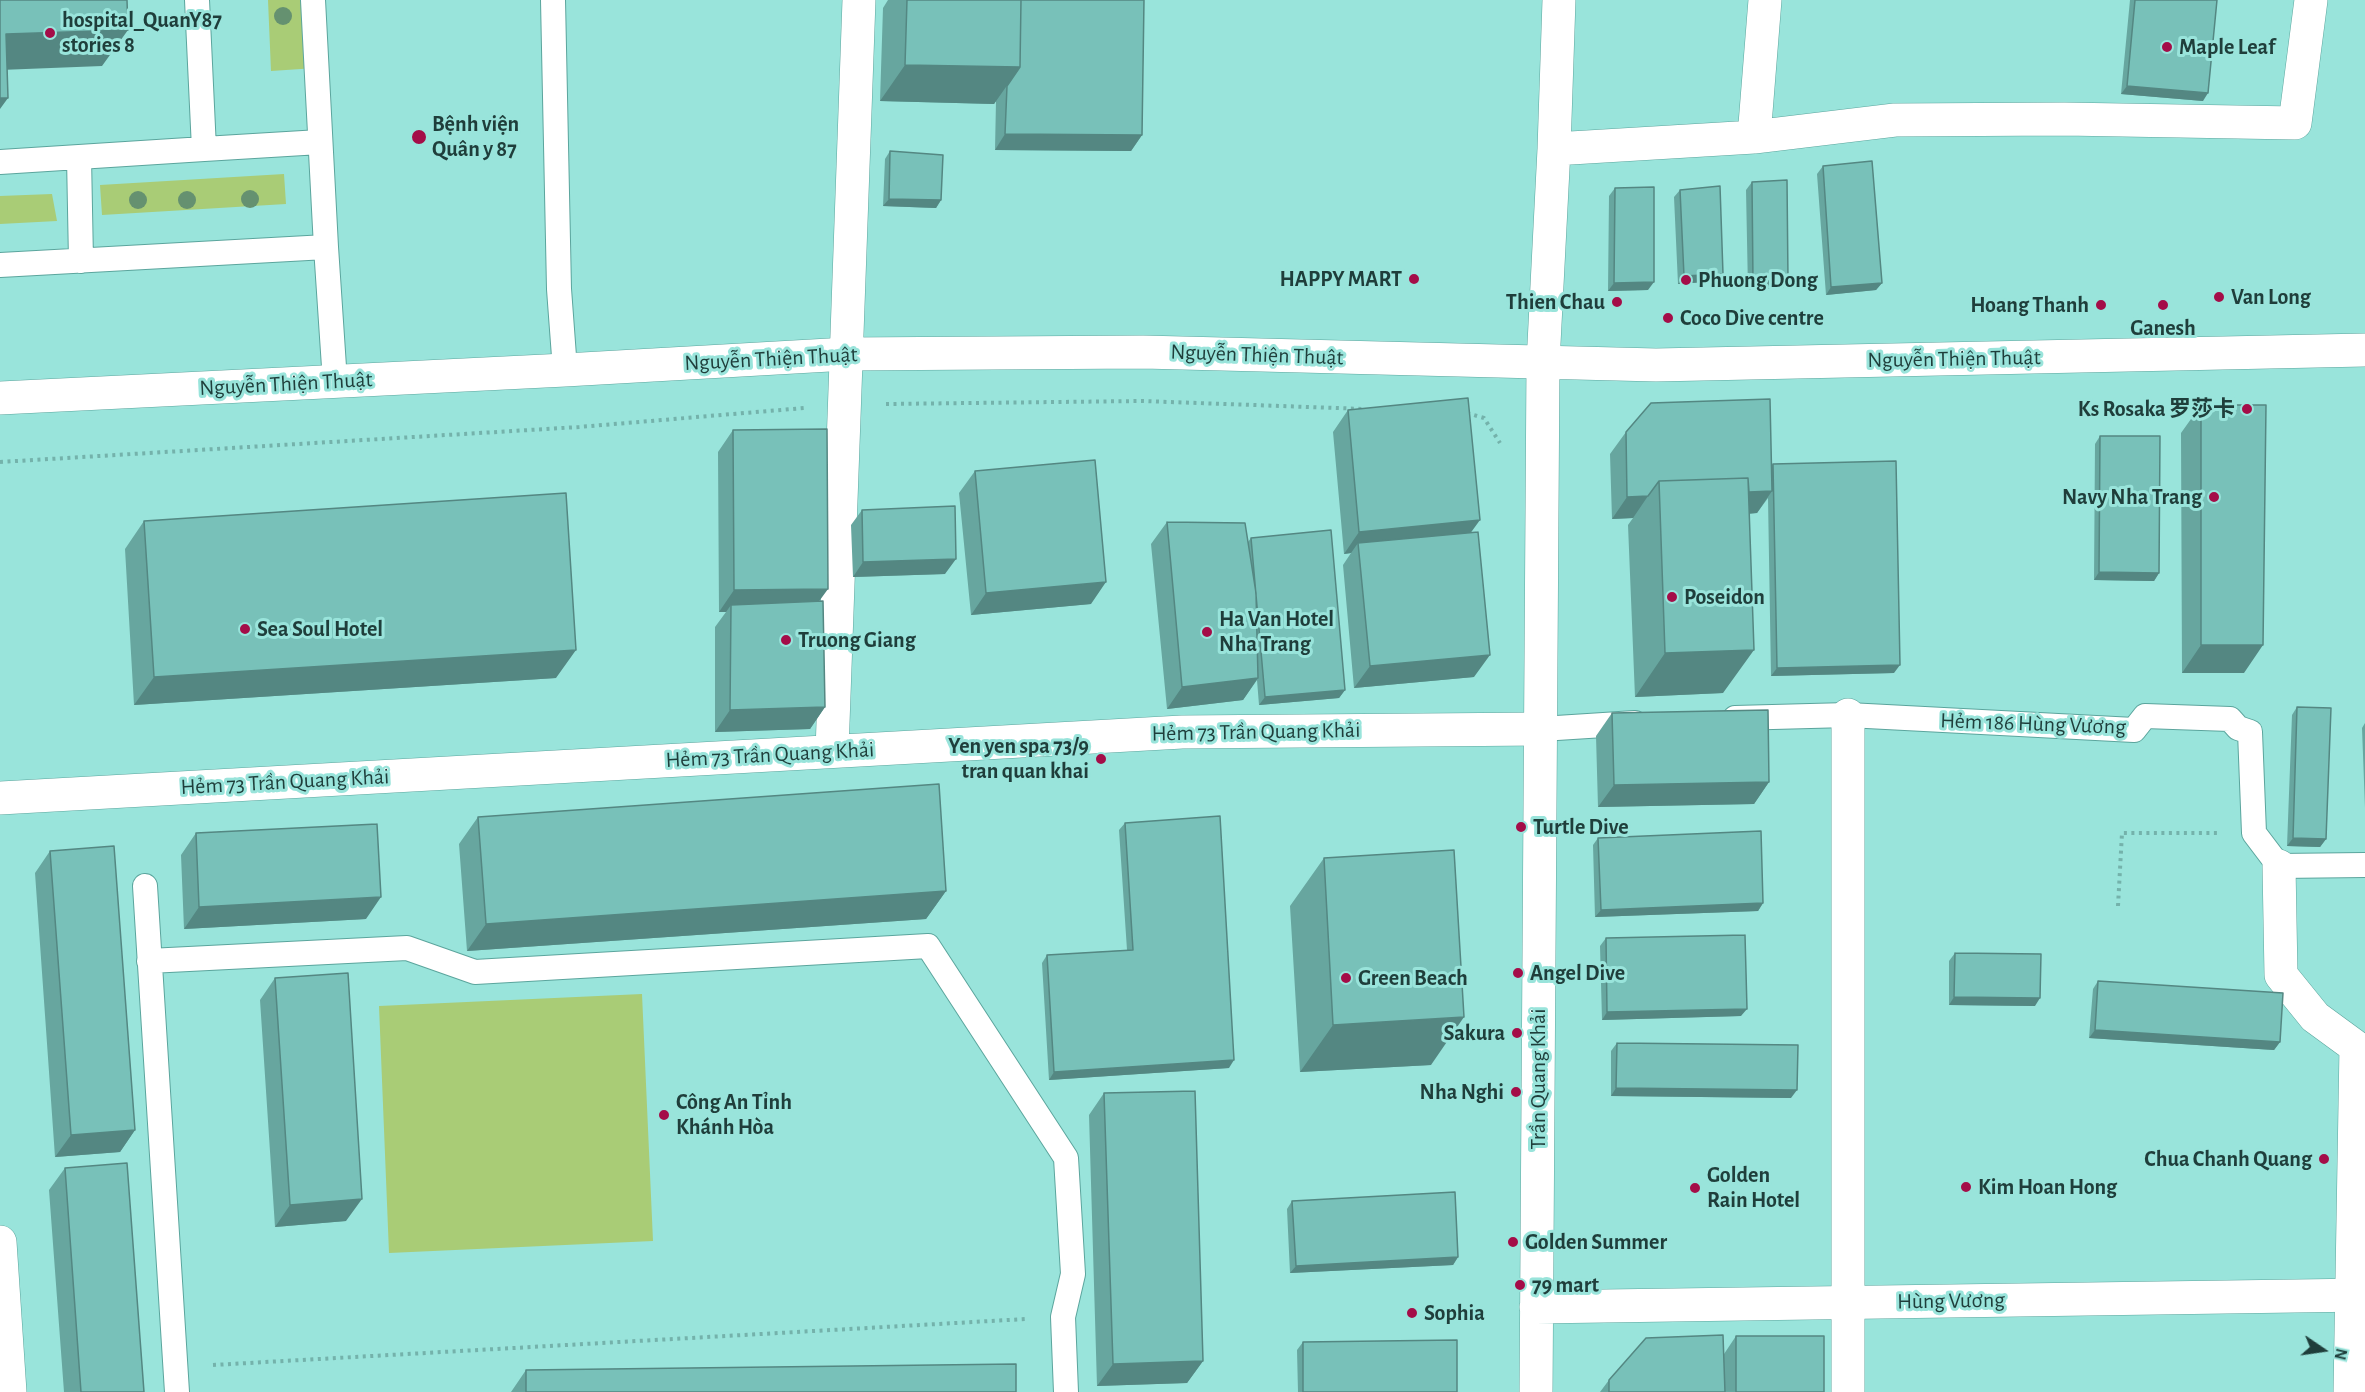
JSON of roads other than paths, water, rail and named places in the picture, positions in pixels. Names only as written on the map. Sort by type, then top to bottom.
[{"type":"street","points":[[832,751],[859,0]]},
{"type":"street","points":[[1541,729],[1544,363],[1559,0]]},
{"type":"street","points":[[1754,137],[1765,0]]},
{"type":"street","points":[[1554,149],[1754,137],[1895,120],[2064,118],[2295,123],[2311,0]]},
{"type":"street","name":"Nguyễn Thiện Thuật","points":[[0,398],[847,354],[1143,352],[1668,365],[2365,350]]},
{"type":"street","points":[[1848,715],[1846,1302],[1848,1392]]},
{"type":"street","name":"Hẻm 73 Trần Quang Khải","points":[[0,798],[1182,732],[1541,729]]},
{"type":"street","name":"Trần Quang Khải","points":[[1536,1392],[1541,729]]},
{"type":"street","points":[[2279,866],[2281,975],[2315,1017],[2360,1045],[2359,1296],[2350,1392]]},
{"type":"street","points":[[0,1256],[10,1392]]},
{"type":"street","name":"Hùng Vương","points":[[1536,1307],[2359,1296]]},
{"type":"lane","points":[[197,0],[204,148]]},
{"type":"lane","points":[[313,0],[335,382]]},
{"type":"lane","points":[[553,0],[559,289],[565,370]]},
{"type":"lane","points":[[0,162],[320,142]]},
{"type":"lane","points":[[79,157],[81,261]]},
{"type":"lane","points":[[0,265],[326,247]]},
{"type":"lane","points":[[1711,719],[1848,715]]},
{"type":"lane","name":"Hẻm 186 Hùng Vương","points":[[1848,715],[2134,730],[2145,716],[2230,718],[2238,728],[2250,732],[2254,833],[2279,866]]},
{"type":"lane","points":[[1541,729],[1654,722]]},
{"type":"lane","points":[[2279,866],[2365,865]]},
{"type":"lane","points":[[145,886],[177,1392]]},
{"type":"lane","points":[[149,961],[407,948],[475,972],[928,946],[1066,1158],[1073,1274],[1063,1317],[1065,1392]]},
{"type":"place","name":"hospital_QuanY87 stories 8","points":[[50,33]]},
{"type":"place","name":"Maple Leaf","points":[[2167,47]]},
{"type":"place","name":"Bệnh viện Quân y 87","points":[[419,137]]},
{"type":"place","name":"HAPPY MART","points":[[1414,279]]},
{"type":"place","name":"Phuong Dong","points":[[1686,280]]},
{"type":"place","name":"Van Long","points":[[2219,297]]},
{"type":"place","name":"Thien Chau","points":[[1617,302]]},
{"type":"place","name":"Hoang Thanh","points":[[2101,305]]},
{"type":"place","name":"Ganesh","points":[[2163,305]]},
{"type":"place","name":"Coco Dive centre","points":[[1668,318]]},
{"type":"place","name":"Ks Rosaka 罗莎卡","points":[[2247,409]]},
{"type":"place","name":"Navy Nha Trang","points":[[2214,497]]},
{"type":"place","name":"Poseidon","points":[[1672,597]]},
{"type":"place","name":"Sea Soul Hotel","points":[[245,629]]},
{"type":"place","name":"Ha Van Hotel Nha Trang","points":[[1207,632]]},
{"type":"place","name":"Truong Giang","points":[[786,640]]},
{"type":"place","name":"Yen yen spa 73/9 tran quan khai","points":[[1101,759]]},
{"type":"place","name":"Turtle Dive","points":[[1521,827]]},
{"type":"place","name":"Angel Dive","points":[[1518,973]]},
{"type":"place","name":"Green Beach","points":[[1346,978]]},
{"type":"place","name":"Sakura","points":[[1517,1033]]},
{"type":"place","name":"Nha Nghi","points":[[1516,1092]]},
{"type":"place","name":"Công An Tỉnh Khánh Hòa","points":[[664,1115]]},
{"type":"place","name":"Chua Chanh Quang","points":[[2324,1159]]},
{"type":"place","name":"Kim Hoan Hong","points":[[1966,1187]]},
{"type":"place","name":"Golden Rain Hotel","points":[[1695,1188]]},
{"type":"place","name":"Golden Summer","points":[[1513,1242]]},
{"type":"place","name":"79 mart","points":[[1520,1285]]},
{"type":"place","name":"Sophia","points":[[1412,1313]]}]
